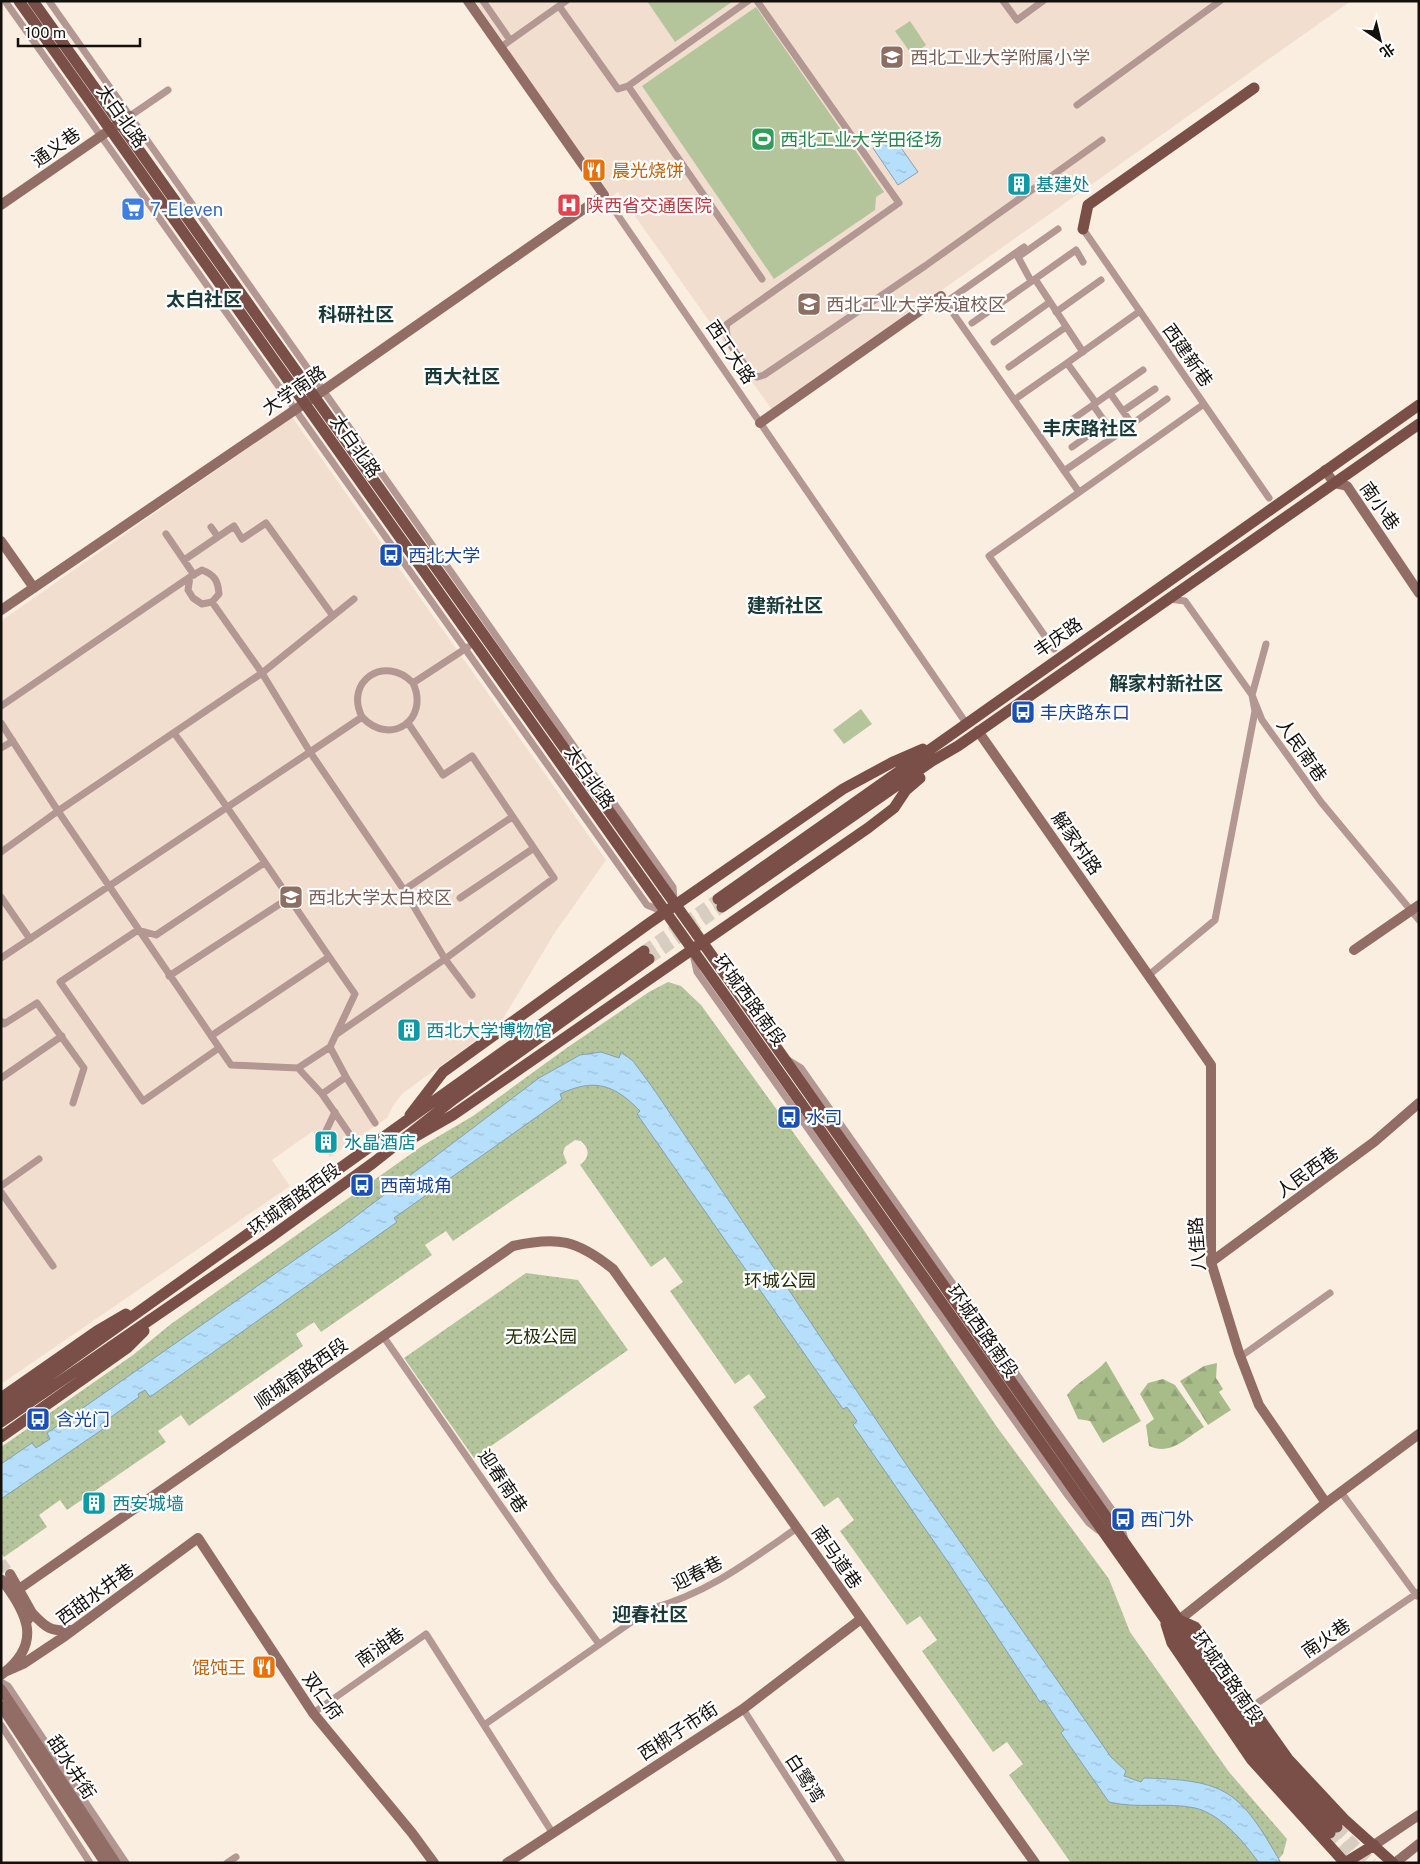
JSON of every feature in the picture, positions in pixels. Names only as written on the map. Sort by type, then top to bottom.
[{"type":"main road","name":"太白北路","points":[[19,1],[305,403],[675,905]]},
{"type":"main road","name":"太白北路","points":[[33,1],[111,130]]},
{"type":"main road","points":[[1083,228],[1088,204],[1254,88]]},
{"type":"main road","name":"太白北路","points":[[305,403],[469,646],[692,951]]},
{"type":"main road","name":"丰庆路","points":[[1419,406],[962,726],[720,903],[932,761],[958,746],[1419,424]]},
{"type":"main road","points":[[401,1126],[443,1072],[665,912],[843,789],[893,762],[914,754],[962,726]]},
{"type":"main road","points":[[391,1149],[417,1137],[453,1115],[703,944],[894,808],[906,790],[958,746]]},
{"type":"main road","name":"环城西路南段","points":[[675,905],[1126,1542],[1278,1761],[1334,1830],[1270,1768],[692,951]]},
{"type":"main road","name":"环城南路西段","points":[[1,1410],[646,955],[454,1099],[391,1149],[268,1239],[1,1422]]},
{"type":"main road","name":"环城南路西段","points":[[1,1398],[97,1331],[183,1280]]},
{"type":"main road","points":[[1,1437],[126,1348],[161,1313]]},
{"type":"main road","points":[[1162,1613],[1172,1643],[1251,1759],[1345,1863],[1374,1845]]},
{"type":"main road","points":[[1179,1620],[1196,1627],[1250,1708],[1288,1758],[1317,1791],[1344,1819],[1394,1863]]},
{"type":"street","points":[[5,1],[111,130]]},
{"type":"street","points":[[49,1],[673,887],[675,905]]},
{"type":"street","name":"西工大路","points":[[468,1],[604,194],[760,423],[962,726]]},
{"type":"street","points":[[483,1],[510,40]]},
{"type":"street","points":[[501,48],[566,1]]},
{"type":"street","points":[[559,6],[618,89],[628,86],[748,1]]},
{"type":"street","points":[[757,1],[898,203],[727,324],[725,329],[730,344],[752,374],[757,377],[764,375],[925,266],[1102,140]]},
{"type":"street","points":[[1003,1],[1017,20],[1043,1]]},
{"type":"street","points":[[1077,105],[1220,1]]},
{"type":"street","points":[[628,86],[762,279]]},
{"type":"street","points":[[130,116],[168,90]]},
{"type":"street","name":"通义巷","points":[[1,205],[130,116]]},
{"type":"street","name":"大学南路","points":[[1,610],[324,390],[604,194]]},
{"type":"street","name":"西建新巷","points":[[1083,228],[1269,498]]},
{"type":"street","points":[[1058,229],[1018,258],[1083,352]]},
{"type":"street","points":[[760,423],[943,299],[1024,247]]},
{"type":"street","points":[[972,323],[1076,250],[1083,262]]},
{"type":"street","points":[[1056,312],[1101,280]]},
{"type":"street","points":[[943,299],[1079,492]]},
{"type":"street","points":[[994,342],[1050,302]]},
{"type":"street","points":[[1014,400],[1140,311]]},
{"type":"street","points":[[1009,367],[1066,327]]},
{"type":"street","points":[[1067,362],[1115,436]]},
{"type":"street","points":[[1060,428],[1143,370]]},
{"type":"street","points":[[1123,411],[1155,389]]},
{"type":"street","points":[[1110,393],[1132,424]]},
{"type":"street","points":[[1064,471],[1167,399]]},
{"type":"street","points":[[1054,649],[988,556],[1204,404]]},
{"type":"street","points":[[1072,447],[1106,424]]},
{"type":"street","name":"南小巷","points":[[1325,470],[1334,483],[1347,486],[1419,593]]},
{"type":"street","points":[[184,560],[234,526],[242,539],[266,523],[333,616]]},
{"type":"street","points":[[211,527],[218,537]]},
{"type":"street","points":[[1,706],[192,576],[202,570],[212,574],[218,582],[219,594],[212,602],[202,604],[193,598],[188,590],[192,576],[184,560],[166,534]]},
{"type":"street","points":[[1,541],[34,588]]},
{"type":"street","points":[[1,852],[58,811],[262,673],[354,599]]},
{"type":"street","name":"人民南巷","points":[[1168,599],[1185,602],[1252,695],[1262,720],[1321,802],[1415,907],[1419,920]]},
{"type":"street","points":[[212,602],[262,673],[310,752],[404,890],[444,958],[472,995]]},
{"type":"street","points":[[1150,974],[1215,920],[1255,711],[1252,695],[1266,644]]},
{"type":"street","points":[[413,683],[469,646]]},
{"type":"street","points":[[379,671],[395,671],[407,676],[413,683],[418,698],[417,710],[408,723],[395,730],[385,730],[370,725],[362,717],[358,704],[358,693],[365,680],[371,675],[379,671]]},
{"type":"street","points":[[1,958],[362,717]]},
{"type":"street","points":[[1,723],[108,886],[231,1065],[298,1068],[330,1047],[355,994],[264,863],[228,806],[174,733]]},
{"type":"street","points":[[337,1034],[554,878],[472,756],[443,775],[408,723]]},
{"type":"street","name":"解家村路","points":[[978,731],[1150,974]]},
{"type":"street","points":[[1,748],[12,741]]},
{"type":"street","points":[[404,890],[512,817]]},
{"type":"street","points":[[460,898],[534,848]]},
{"type":"street","points":[[219,1048],[143,1101],[60,982],[138,930],[156,935],[264,863]]},
{"type":"street","points":[[1,898],[30,939]]},
{"type":"street","points":[[169,976],[288,898]]},
{"type":"street","points":[[1354,950],[1415,907]]},
{"type":"street","name":"环城西路南段","points":[[692,951],[697,972],[774,1082],[1072,1501],[1089,1523],[1106,1536]]},
{"type":"street","points":[[211,1036],[329,957]]},
{"type":"street","name":"八佳路","points":[[1150,974],[1211,1065],[1211,1262],[1240,1357],[1259,1405],[1326,1503]]},
{"type":"street","points":[[2,1024],[37,1003],[84,1068],[73,1103]]},
{"type":"street","points":[[1,1078],[62,1036]]},
{"type":"street","points":[[330,1047],[346,1077],[376,1123]]},
{"type":"street","points":[[298,1068],[322,1094],[353,1139]]},
{"type":"street","points":[[322,1094],[346,1077]]},
{"type":"street","points":[[774,1082],[795,1094]]},
{"type":"street","name":"人民西巷","points":[[1211,1262],[1374,1142],[1419,1104]]},
{"type":"street","points":[[325,1133],[335,1112]]},
{"type":"street","points":[[1,1186],[39,1158]]},
{"type":"street","points":[[1,1192],[53,1266]]},
{"type":"street","name":"顺城南路西段","points":[[19,1589],[513,1246],[540,1240],[567,1242],[592,1252],[613,1269]]},
{"type":"street","name":"南马道巷","points":[[613,1269],[1035,1863]]},
{"type":"street","points":[[1240,1357],[1330,1293]]},
{"type":"street","name":"迎春南巷","points":[[383,1336],[599,1644]]},
{"type":"street","points":[[1179,1620],[1326,1503],[1419,1434]]},
{"type":"street","points":[[1341,1492],[1418,1595]]},
{"type":"street","name":"迎春巷","points":[[484,1725],[650,1609],[678,1601],[710,1586],[798,1528]]},
{"type":"street","name":"西甜水井巷","points":[[4,1673],[23,1664],[73,1630],[198,1538]]},
{"type":"street","name":"双仁府","points":[[198,1538],[312,1713],[412,1833],[434,1863]]},
{"type":"street","points":[[4,1673],[26,1642],[30,1617],[19,1589],[6,1577]]},
{"type":"street","points":[[6,1577],[30,1617],[55,1631],[73,1630]]},
{"type":"street","name":"南火巷","points":[[1250,1708],[1418,1595]]},
{"type":"street","name":"西梆子市街","points":[[507,1863],[743,1709],[861,1619]]},
{"type":"street","name":"南油巷","points":[[312,1713],[426,1634],[484,1725]]},
{"type":"street","points":[[1,1682],[8,1686],[126,1863]]},
{"type":"street","name":"甜水井街","points":[[1,1689],[116,1863]]},
{"type":"street","name":"甜水井街","points":[[1,1706],[105,1863]]},
{"type":"street","name":"白鹭湾","points":[[743,1709],[842,1863]]},
{"type":"street","points":[[1,1725],[90,1863]]},
{"type":"street","points":[[484,1725],[552,1832]]},
{"type":"street","points":[[1374,1845],[1419,1815]]},
{"type":"street","points":[[1394,1863],[1419,1844]]},
{"type":"street","points":[[227,1863],[236,1857]]},
{"type":"shaded area","name":"西北工业大学友谊校区","points":[[475,1],[1351,1],[772,410],[618,192],[610,198]]},
{"type":"shaded area","name":"西北大学太白校区","points":[[292,417],[606,860],[554,934],[501,1022],[403,1093],[387,1118],[330,1157],[313,1131],[272,1160],[290,1186],[1,1384],[1,621]]},
{"type":"green space","points":[[647,1],[733,1],[675,42]]},
{"type":"green space","name":"西北工业大学田径场","points":[[756,7],[884,192],[876,197],[875,210],[774,279],[642,86]]},
{"type":"green space","points":[[910,21],[926,45],[912,55],[895,31]]},
{"type":"green space","points":[[861,709],[872,724],[844,744],[833,730]]},
{"type":"green space","name":"环城公园","points":[[668,982],[681,986],[701,1005],[861,1226],[997,1427],[1109,1579],[1130,1632],[1229,1772],[1287,1839],[1283,1854],[1275,1863],[1071,1863],[1009,1775],[1023,1764],[1007,1742],[993,1752],[922,1651],[937,1640],[920,1616],[907,1625],[840,1531],[854,1520],[838,1497],[824,1507],[753,1407],[766,1397],[749,1374],[735,1384],[670,1291],[683,1282],[665,1257],[651,1267],[580,1165],[586,1159],[588,1153],[581,1141],[575,1140],[565,1147],[563,1153],[567,1163],[453,1241],[446,1231],[425,1245],[432,1255],[321,1332],[314,1322],[296,1334],[303,1346],[189,1426],[181,1415],[158,1431],[166,1442],[67,1510],[60,1500],[39,1515],[47,1527],[4,1557],[1,1553],[1,1447],[133,1355],[171,1324],[422,1146],[473,1116],[568,1047],[649,992]]},
{"type":"green space","name":"无极公园","points":[[526,1273],[578,1280],[628,1350],[474,1458],[404,1358]]},
{"type":"green space","points":[[1106,1361],[1141,1421],[1103,1443],[1090,1421],[1078,1419],[1067,1395]]},
{"type":"green space","points":[[1217,1363],[1216,1378],[1223,1389],[1219,1392],[1231,1410],[1208,1425],[1180,1381],[1204,1366]]},
{"type":"green space","points":[[1163,1379],[1175,1385],[1204,1427],[1178,1444],[1164,1449],[1157,1449],[1149,1446],[1146,1425],[1154,1419],[1140,1394],[1148,1383]]},
{"type":"water","points":[[892,135],[918,172],[898,185],[873,148]]},
{"type":"water","points":[[601,1052],[619,1058],[621,1052],[633,1061],[653,1088],[912,1473],[1111,1757],[1126,1771],[1124,1776],[1141,1782],[1144,1778],[1195,1782],[1228,1794],[1242,1805],[1254,1820],[1281,1863],[1259,1863],[1231,1830],[1205,1811],[1184,1806],[1130,1805],[1109,1802],[1061,1733],[1064,1730],[1044,1700],[1040,1702],[948,1562],[853,1425],[857,1421],[847,1407],[843,1409],[637,1114],[640,1111],[621,1095],[603,1086],[583,1086],[560,1094],[562,1099],[394,1218],[397,1222],[150,1397],[145,1390],[138,1394],[139,1397],[100,1425],[103,1429],[1,1499],[1,1464],[32,1443],[36,1448],[50,1439],[47,1433],[339,1229],[539,1078],[580,1055]]},
{"type":"tunnel","points":[[644,951],[718,899]]},
{"type":"tunnel","points":[[649,959],[722,907]]},
{"type":"tunnel","points":[[1,1562],[10,1574]]},
{"type":"tunnel","points":[[1337,1827],[1372,1863]]},
{"type":"tunnel","points":[[1330,1833],[1359,1863]]},
{"type":"place","name":"西北工业大学附属小学","points":[[892,57]]},
{"type":"place","name":"西北工业大学田径场","points":[[763,139]]},
{"type":"place","name":"晨光烧饼","points":[[594,170]]},
{"type":"place","name":"基建处","points":[[1019,184]]},
{"type":"place","name":"陕西省交通医院","points":[[569,205]]},
{"type":"place","name":"7-Eleven","points":[[133,209]]},
{"type":"place","name":"西北工业大学友谊校区","points":[[809,304]]},
{"type":"place","name":"西北大学","points":[[391,555]]},
{"type":"place","name":"丰庆路东口","points":[[1023,712]]},
{"type":"place","name":"西北大学太白校区","points":[[291,897]]},
{"type":"place","name":"西北大学博物馆","points":[[409,1030]]},
{"type":"place","name":"水司","points":[[789,1117]]},
{"type":"place","name":"水晶酒店","points":[[326,1142]]},
{"type":"place","name":"西南城角","points":[[362,1185]]},
{"type":"place","name":"含光门","points":[[38,1419]]},
{"type":"place","name":"西安城墙","points":[[94,1503]]},
{"type":"place","name":"西门外","points":[[1123,1519]]},
{"type":"place","name":"馄饨王","points":[[264,1667]]},
{"type":"district","name":"太白社区","points":[[204,299]]},
{"type":"district","name":"科研社区","points":[[356,314]]},
{"type":"district","name":"西大社区","points":[[462,376]]},
{"type":"district","name":"丰庆路社区","points":[[1090,428]]},
{"type":"district","name":"建新社区","points":[[785,605]]},
{"type":"district","name":"解家村新社区","points":[[1166,683]]},
{"type":"district","name":"迎春社区","points":[[650,1614]]}]
